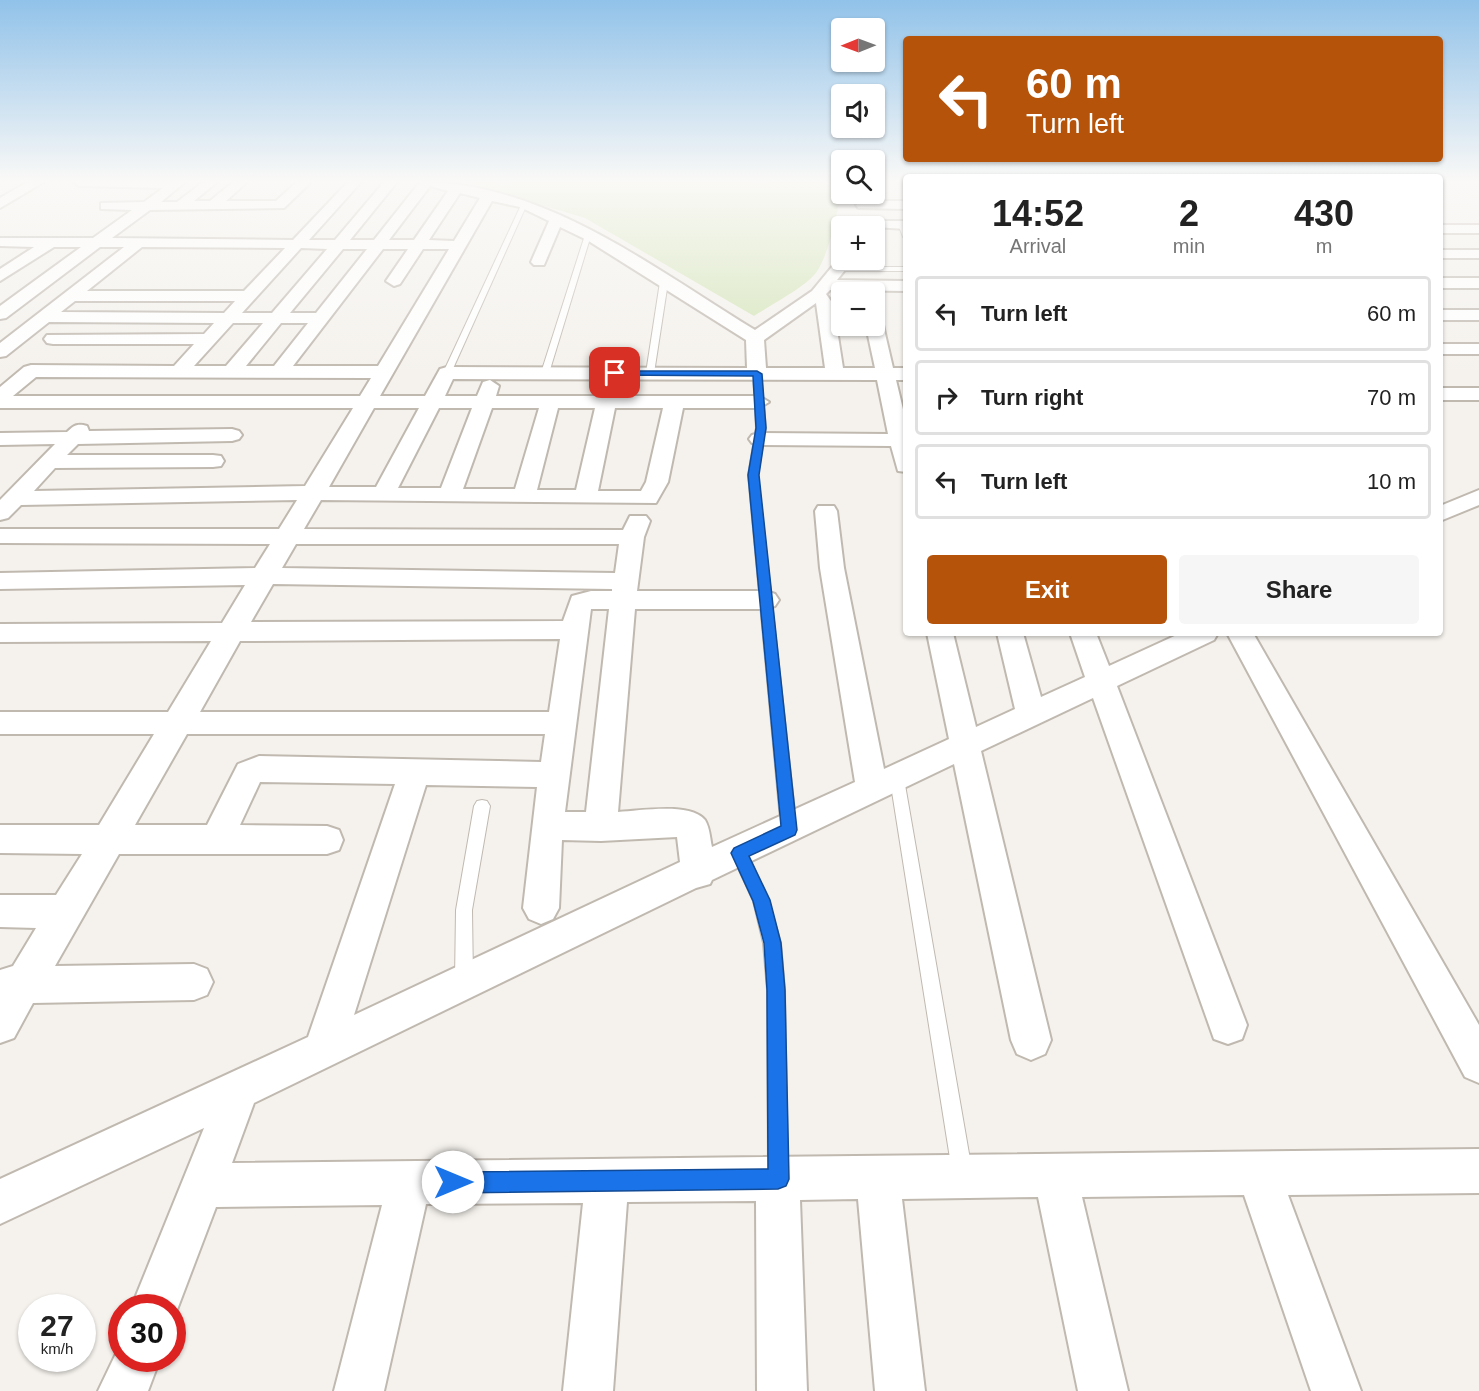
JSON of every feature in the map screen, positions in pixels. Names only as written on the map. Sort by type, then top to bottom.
[{"type":"street","points":[[0,276],[44,247]]},
{"type":"street","points":[[0,314],[81,247]]},
{"type":"street","points":[[0,352],[71,296],[126,247]]},
{"type":"street","points":[[178,372],[294,247]]},
{"type":"street","points":[[231,372],[335,247]]},
{"type":"street","points":[[279,372],[376,247]]},
{"type":"street","points":[[394,281],[418,247]]},
{"type":"street","points":[[0,1024],[11,985],[66,912],[458,247]]},
{"type":"street","points":[[540,262],[546,247]]},
{"type":"street","points":[[607,247],[755,338]]},
{"type":"street","points":[[1443,254],[1479,255]]},
{"type":"street","points":[[258,260],[282,260]]},
{"type":"street","points":[[1443,269],[1462,283]]},
{"type":"street","points":[[755,338],[821,290],[836,270]]},
{"type":"street","points":[[243,278],[266,278]]},
{"type":"street","points":[[1443,282],[1479,283]]},
{"type":"street","points":[[885,288],[903,286]]},
{"type":"street","points":[[821,290],[831,290]]},
{"type":"street","points":[[821,290],[835,374]]},
{"type":"street","points":[[71,296],[249,296]]},
{"type":"street","points":[[1443,315],[1479,315]]},
{"type":"street","points":[[45,317],[321,318]]},
{"type":"street","points":[[877,336],[903,453]]},
{"type":"street","points":[[755,338],[757,374]]},
{"type":"street","points":[[53,339],[208,339]]},
{"type":"street","points":[[1443,349],[1479,349]]},
{"type":"street","points":[[0,371],[383,372]]},
{"type":"street","points":[[0,397],[31,371]]},
{"type":"street","points":[[10,495],[49,462],[137,371]]},
{"type":"street","points":[[384,494],[434,402],[447,373],[903,374]]},
{"type":"street","points":[[450,495],[496,373]]},
{"type":"street","points":[[1449,394],[1479,394]]},
{"type":"street","points":[[0,402],[759,402]]},
{"type":"street","points":[[524,496],[550,402]]},
{"type":"street","points":[[586,496],[606,402]]},
{"type":"street","points":[[601,828],[632,537],[657,482],[674,402]]},
{"type":"street","points":[[0,439],[232,435]]},
{"type":"street","points":[[759,439],[900,440]]},
{"type":"street","points":[[49,462],[213,461]]},
{"type":"street","points":[[10,495],[311,493],[648,498]]},
{"type":"street","points":[[1443,513],[1479,497]]},
{"type":"street","points":[[826,511],[832,568],[885,784]]},
{"type":"street","points":[[0,536],[287,534],[632,537]]},
{"type":"street","points":[[0,581],[263,576],[625,591],[766,600]]},
{"type":"street","points":[[541,908],[553,775],[581,603],[625,591]]},
{"type":"street","points":[[0,633],[575,630]]},
{"type":"street","points":[[941,636],[1031,1040]]},
{"type":"street","points":[[1011,636],[1031,715]]},
{"type":"street","points":[[1084,636],[1228,1025]]},
{"type":"street","points":[[0,1202],[1199,636]]},
{"type":"street","points":[[1242,636],[1479,1063]]},
{"type":"street","points":[[0,723],[562,723]]},
{"type":"street","points":[[216,839],[249,773],[260,770],[553,775]]},
{"type":"street","points":[[323,1050],[414,774]]},
{"type":"street","points":[[547,825],[601,828],[684,823],[693,830],[698,873]]},
{"type":"street","points":[[0,839],[327,840]]},
{"type":"street","points":[[0,911],[66,912]]},
{"type":"street","points":[[11,985],[194,982]]},
{"type":"street","points":[[160,1294],[239,1090]]},
{"type":"street","points":[[203,1185],[1479,1171]]},
{"type":"street","points":[[1258,1173],[1336,1391]]},
{"type":"street","points":[[1055,1176],[1103,1391]]},
{"type":"street","points":[[878,1178],[900,1391]]},
{"type":"street","points":[[778,1179],[782,1391]]},
{"type":"street","points":[[588,1391],[607,1180]]},
{"type":"street","points":[[359,1391],[409,1183]]},
{"type":"street","points":[[123,1391],[131,1372]]},
{"type":"lane","points":[[447,373],[504,247]]},
{"type":"lane","points":[[545,373],[584,247]]},
{"type":"lane","points":[[885,267],[903,269]]},
{"type":"lane","points":[[650,373],[664,282]]},
{"type":"lane","points":[[757,374],[759,439],[753,475],[789,830]]},
{"type":"lane","points":[[885,784],[963,1176]]},
{"type":"lane","points":[[464,982],[464,910],[482,806]]},
{"type":"lane","points":[[739,853],[761,900],[772,943],[776,990],[778,1179]]},
{"type":"green space","points":[[635,247],[828,247],[815,274],[754,316]]},
{"type":"route","points":[[453,1182],[778,1179],[776,990],[772,943],[761,900],[739,853],[789,830],[753,475],[761,428],[757,374],[615,373]]}]
